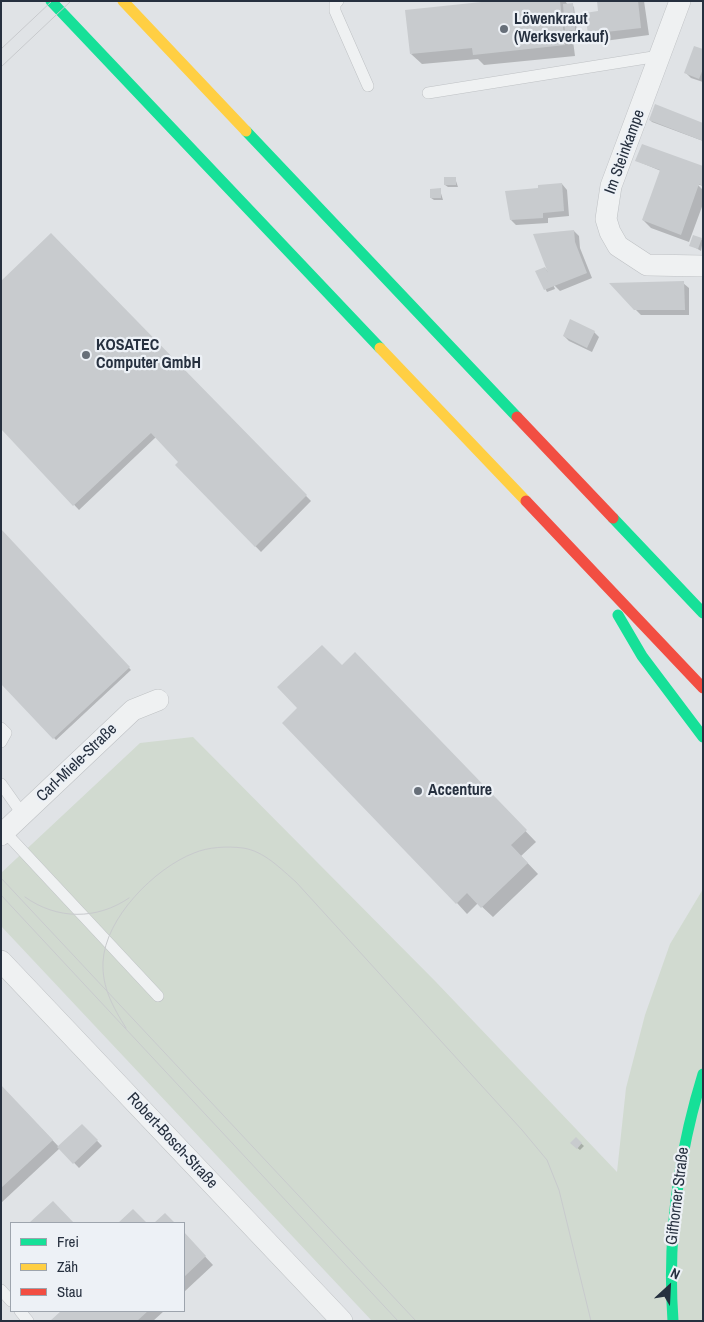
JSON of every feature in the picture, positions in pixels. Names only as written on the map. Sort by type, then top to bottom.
[{"type":"main road","points":[[51,1],[703,688]]},
{"type":"main road","points":[[123,1],[703,613]]},
{"type":"main road","points":[[568,472],[658,549]]},
{"type":"main road","points":[[596,577],[642,656],[703,737]]},
{"type":"main road","name":"Gifhorner Straße","points":[[673,1321],[671,1267],[678,1182],[685,1139],[703,1074]]},
{"type":"street","name":"Im Steinkampe","points":[[680,1],[611,186],[606,219],[610,232],[618,246],[647,265],[703,266]]},
{"type":"street","name":"Carl-Miele-Straße","points":[[3,833],[133,710],[158,700]]},
{"type":"street","name":"Robert-Bosch-Straße","points":[[1,961],[342,1321]]},
{"type":"lane","points":[[338,1],[335,4],[335,11],[368,86]]},
{"type":"lane","points":[[428,93],[660,56]]},
{"type":"lane","points":[[1,728],[6,733],[1,742]]},
{"type":"lane","points":[[1,784],[23,815]]},
{"type":"lane","points":[[3,833],[158,996]]},
{"type":"lane","points":[[1,1290],[10,1300]]},
{"type":"shaded area","points":[[193,737],[436,982],[617,1172],[626,1088],[645,1015],[670,944],[703,889],[703,1321],[372,1321],[1,926],[1,873],[140,743]]},
{"type":"building","points":[[491,1],[560,1],[565,45],[473,55],[472,48],[410,54],[405,10]]},
{"type":"building","points":[[597,1],[638,1],[641,28],[588,34],[585,13],[598,11]]},
{"type":"building","points":[[573,3],[575,30],[565,31],[563,4]]},
{"type":"building","points":[[694,46],[703,49],[703,69],[699,79],[684,73]]},
{"type":"building","points":[[655,104],[703,123],[703,141],[649,120]]},
{"type":"building","points":[[642,144],[703,166],[703,186],[699,184],[681,235],[642,220],[660,170],[635,161]]},
{"type":"building","points":[[444,177],[456,177],[456,185],[444,185]]},
{"type":"building","points":[[562,183],[564,211],[543,213],[543,218],[510,220],[505,191],[538,188],[538,185]]},
{"type":"building","points":[[441,188],[441,198],[430,198],[430,189]]},
{"type":"building","points":[[574,230],[575,242],[587,273],[544,290],[535,271],[545,267],[548,273],[533,234]]},
{"type":"building","name":"KOSATEC Computer GmbH","points":[[51,233],[307,495],[255,547],[175,465],[178,462],[151,433],[73,506],[1,429],[1,281]]},
{"type":"building","points":[[693,235],[702,238],[698,249],[689,246]]},
{"type":"building","points":[[684,281],[685,310],[634,310],[609,283]]},
{"type":"building","points":[[570,319],[595,331],[587,348],[563,336]]},
{"type":"building","points":[[1,529],[130,667],[53,739],[1,684]]},
{"type":"building","name":"Accenture","points":[[322,645],[342,665],[355,652],[527,830],[511,845],[528,863],[481,908],[467,893],[456,904],[282,723],[297,708],[277,687]]},
{"type":"building","points":[[1,1085],[53,1140],[1,1188]]},
{"type":"building","points":[[82,1124],[98,1140],[73,1164],[57,1147]]},
{"type":"building","points":[[576,1137],[582,1143],[577,1149],[570,1143]]},
{"type":"building","points":[[53,1201],[73,1222],[30,1222]]},
{"type":"building","points":[[133,1209],[146,1222],[119,1222]]},
{"type":"building","points":[[165,1213],[174,1222],[155,1222]]},
{"type":"building","points":[[185,1233],[206,1256],[185,1276]]},
{"type":"building","points":[[60,1312],[147,1312],[137,1321],[50,1321]]},
{"type":"tram line","points":[[1,49],[52,1]]},
{"type":"tram line","points":[[1,67],[71,1]]},
{"type":"tram line","points":[[126,1028],[106,989],[103,971],[106,945],[122,912],[149,882],[164,870],[179,860],[199,851],[237,847],[251,850],[265,857],[296,882],[522,1130],[547,1160],[559,1190],[591,1321]]},
{"type":"tram line","points":[[1,878],[416,1321]]},
{"type":"tram line","points":[[1,895],[398,1321]]},
{"type":"tram line","points":[[25,897],[37,905],[50,910],[77,914],[104,910],[129,898]]},
{"type":"traffic: fast","points":[[51,1],[380,348]]},
{"type":"traffic: fast","points":[[246,131],[517,417]]},
{"type":"traffic: fast","points":[[613,518],[703,613]]},
{"type":"traffic: fast","points":[[618,615],[642,656],[703,737]]},
{"type":"traffic: fast","points":[[673,1321],[672,1258],[676,1196],[687,1135],[703,1074]]},
{"type":"traffic: slow","points":[[123,1],[246,131]]},
{"type":"traffic: slow","points":[[380,348],[526,501]]},
{"type":"traffic: jam","points":[[517,417],[613,518]]},
{"type":"traffic: jam","points":[[526,501],[703,688]]},
{"type":"place","name":"Löwenkraut (Werksverkauf)","points":[[504,29]]},
{"type":"place","name":"KOSATEC Computer GmbH","points":[[86,355]]},
{"type":"place","name":"Accenture","points":[[418,791]]}]
